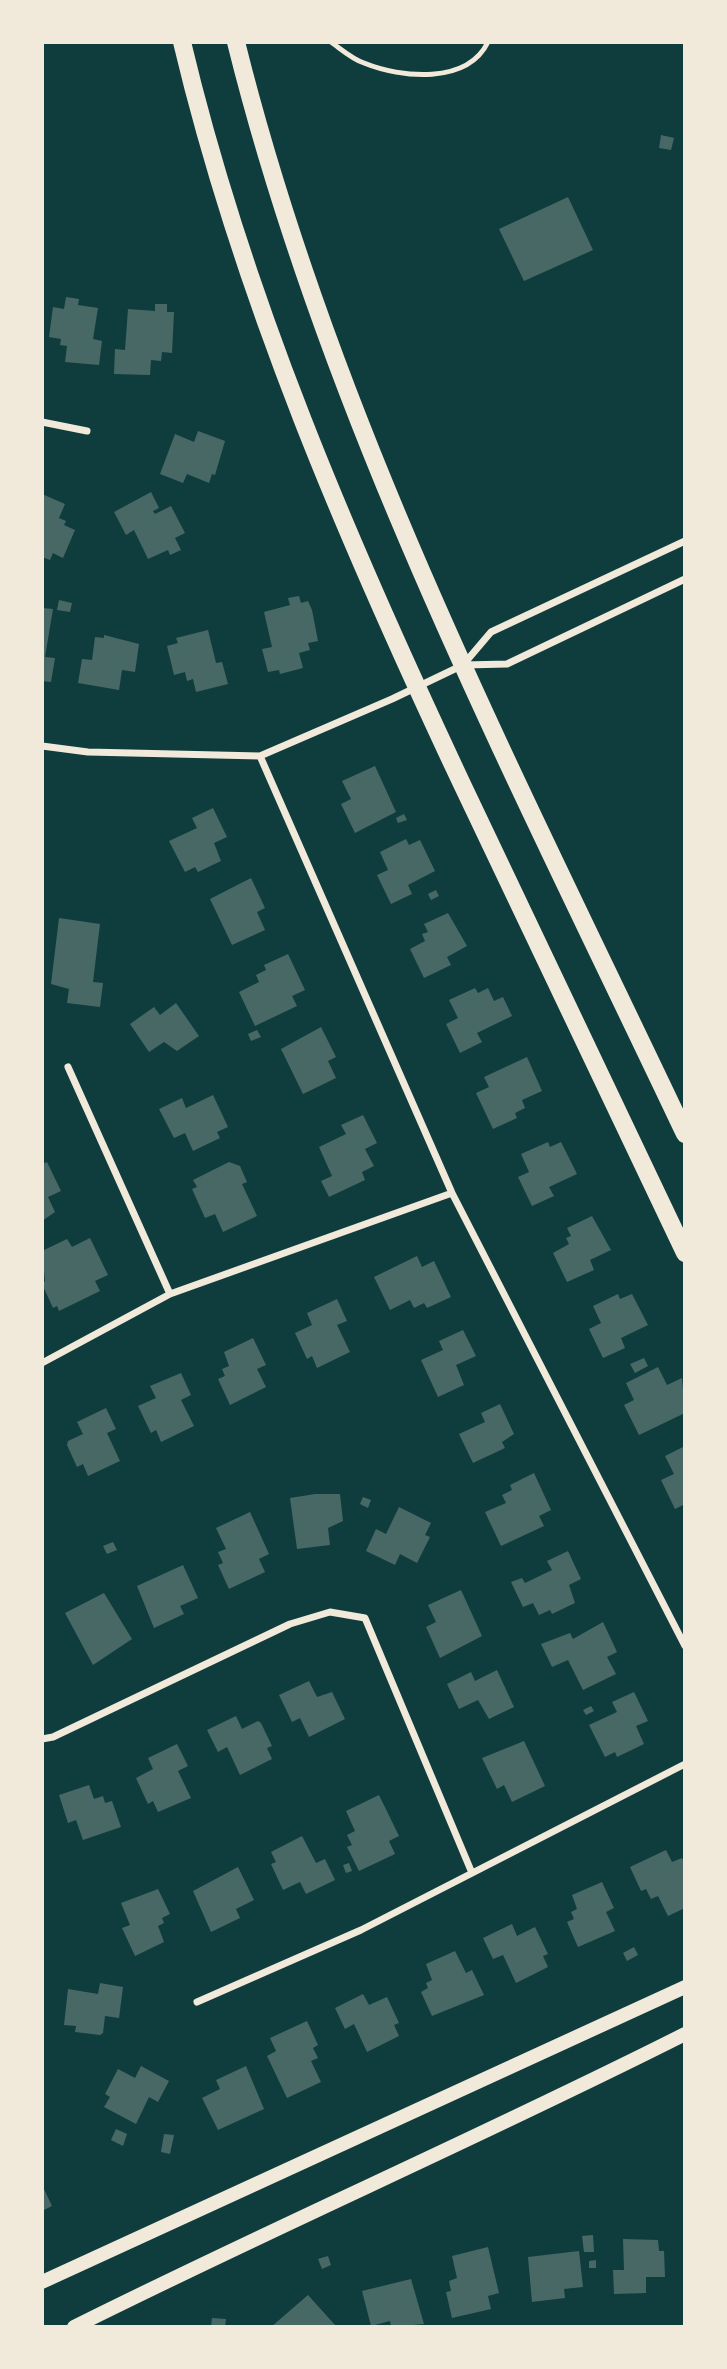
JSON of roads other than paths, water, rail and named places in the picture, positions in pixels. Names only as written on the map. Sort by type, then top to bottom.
[{"type":"main road","points":[[182,42],[224,192],[288,381],[357,555],[685,1253]]},
{"type":"main road","points":[[236,42],[276,184],[327,334],[389,494],[463,665],[685,1134]]},
{"type":"main road","points":[[42,2282],[685,1987]]},
{"type":"main road","points":[[74,2327],[246,2241],[521,2117],[685,2034]]},
{"type":"street","points":[[42,422],[86,431]]},
{"type":"street","points":[[42,746],[88,752],[260,756],[463,665],[491,632],[685,541]]},
{"type":"street","points":[[463,665],[507,664],[685,579]]},
{"type":"street","points":[[260,756],[452,1193],[685,1646]]},
{"type":"street","points":[[68,1067],[170,1294]]},
{"type":"street","points":[[42,1363],[170,1294],[452,1193]]},
{"type":"street","points":[[42,1739],[53,1737],[124,1705],[290,1625],[330,1612],[365,1618],[472,1873]]},
{"type":"street","points":[[197,2002],[361,1930],[685,1764]]},
{"type":"lane","points":[[331,42],[363,63],[415,75],[449,72],[470,64],[488,42]]}]
